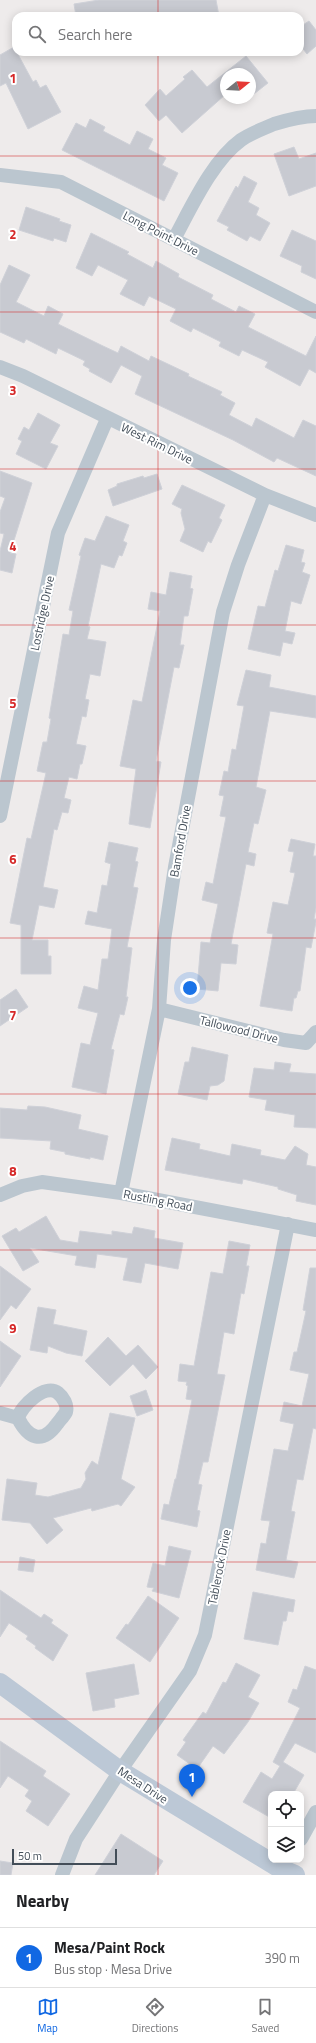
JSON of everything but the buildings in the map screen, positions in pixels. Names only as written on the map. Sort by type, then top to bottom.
[{"type":"street","points":[[174,239],[203,187],[222,160],[240,140],[261,129],[282,121],[316,116]]},
{"type":"street","name":"Long Point Drive","points":[[0,175],[61,182],[316,312]]},
{"type":"street","name":"West Rim Drive","points":[[0,367],[23,376],[107,419],[266,495],[316,515]]},
{"type":"street","name":"Lostridge Drive","points":[[0,816],[58,533],[107,419]]},
{"type":"street","name":"Bamford Drive","points":[[121,1193],[159,1009],[164,940],[175,867],[223,612],[238,565],[266,495]]},
{"type":"street","name":"Tallowood Drive","points":[[159,1009],[284,1040],[306,1043],[316,1032]]},
{"type":"street","name":"Rustling Road","points":[[0,1195],[22,1186],[42,1182],[121,1193],[316,1230]]},
{"type":"street","name":"Tablerock Drive","points":[[62,1875],[76,1840],[120,1771],[190,1671],[205,1635],[288,1224]]},
{"type":"street","points":[[0,1413],[18,1418]]},
{"type":"street","name":"Mesa Drive","points":[[0,1683],[120,1771],[289,1868]]},
{"type":"street","points":[[304,1834],[316,1812]]},
{"type":"place","name":"Mesa/Paint Rock","points":[[192,1797]]}]
